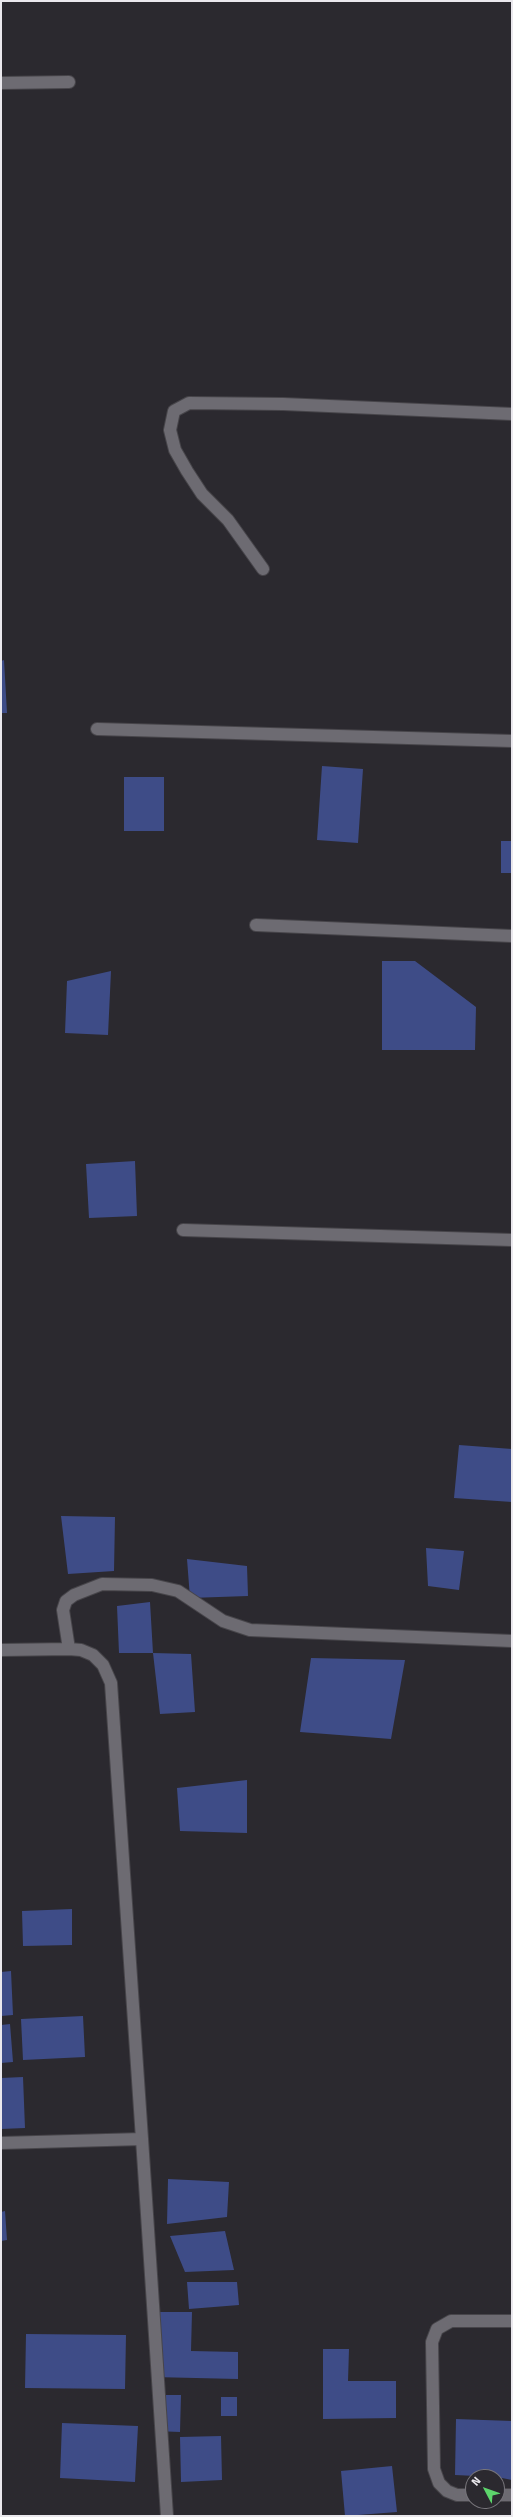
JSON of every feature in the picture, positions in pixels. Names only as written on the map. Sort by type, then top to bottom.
[{"type":"street","points":[[1,83],[69,82]]},
{"type":"street","points":[[263,569],[228,520],[202,494],[175,450],[170,430],[174,411],[189,403],[283,404],[512,414]]},
{"type":"street","points":[[97,729],[512,741]]},
{"type":"street","points":[[256,925],[512,936]]},
{"type":"street","points":[[183,1230],[512,1240]]},
{"type":"street","points":[[69,1649],[63,1610],[66,1601],[74,1595],[102,1584],[152,1585],[178,1591],[223,1621],[250,1630],[512,1641]]},
{"type":"street","points":[[1,1650],[81,1650],[93,1655],[103,1665],[111,1683],[167,2516]]},
{"type":"street","points":[[1,2143],[142,2139]]},
{"type":"street","points":[[465,2495],[457,2495],[447,2491],[439,2483],[434,2469],[432,2342],[438,2329],[451,2321],[512,2321]]},
{"type":"building","points":[[4,660],[7,713],[1,713],[1,661]]},
{"type":"building","points":[[322,766],[363,769],[358,843],[317,840]]},
{"type":"building","points":[[124,777],[164,777],[164,831],[124,831]]},
{"type":"building","points":[[501,841],[512,841],[512,873],[501,873]]},
{"type":"building","points":[[382,961],[415,961],[476,1007],[475,1050],[382,1050]]},
{"type":"building","points":[[111,971],[108,1035],[65,1033],[67,981]]},
{"type":"building","points":[[135,1161],[137,1216],[89,1218],[86,1164]]},
{"type":"building","points":[[459,1445],[512,1449],[512,1502],[454,1498]]},
{"type":"building","points":[[61,1516],[115,1517],[114,1571],[68,1574]]},
{"type":"building","points":[[426,1548],[464,1551],[459,1590],[428,1586]]},
{"type":"building","points":[[187,1559],[247,1566],[248,1596],[190,1598]]},
{"type":"building","points":[[150,1602],[153,1653],[119,1653],[117,1606]]},
{"type":"building","points":[[153,1653],[191,1654],[195,1712],[160,1714]]},
{"type":"building","points":[[311,1658],[405,1660],[391,1739],[300,1732]]},
{"type":"building","points":[[247,1780],[247,1833],[180,1831],[177,1788]]},
{"type":"building","points":[[72,1909],[72,1945],[23,1946],[22,1911]]},
{"type":"building","points":[[11,1971],[13,2015],[1,2016],[1,1972]]},
{"type":"building","points":[[83,2016],[85,2057],[23,2060],[21,2019]]},
{"type":"building","points":[[10,2024],[13,2062],[1,2063],[1,2025]]},
{"type":"building","points":[[23,2077],[25,2128],[1,2129],[1,2078]]},
{"type":"building","points":[[168,2179],[229,2182],[227,2217],[167,2224]]},
{"type":"building","points":[[5,2211],[7,2240],[1,2241],[1,2212]]},
{"type":"building","points":[[225,2231],[234,2270],[185,2272],[170,2236]]},
{"type":"building","points":[[187,2282],[237,2282],[239,2305],[189,2309]]},
{"type":"building","points":[[155,2312],[192,2312],[191,2351],[238,2352],[238,2379],[153,2377]]},
{"type":"building","points":[[26,2334],[126,2335],[125,2389],[25,2388]]},
{"type":"building","points":[[323,2349],[349,2349],[348,2381],[396,2381],[396,2418],[323,2419]]},
{"type":"building","points":[[156,2395],[181,2395],[180,2432],[155,2431]]},
{"type":"building","points":[[221,2397],[237,2397],[237,2416],[221,2416]]},
{"type":"building","points":[[456,2419],[512,2421],[512,2480],[505,2479],[505,2469],[465,2469],[465,2475],[455,2475]]},
{"type":"building","points":[[62,2423],[138,2426],[135,2482],[60,2478]]},
{"type":"building","points":[[221,2436],[222,2480],[181,2482],[180,2437]]},
{"type":"building","points":[[392,2466],[397,2512],[345,2516],[341,2471]]}]
